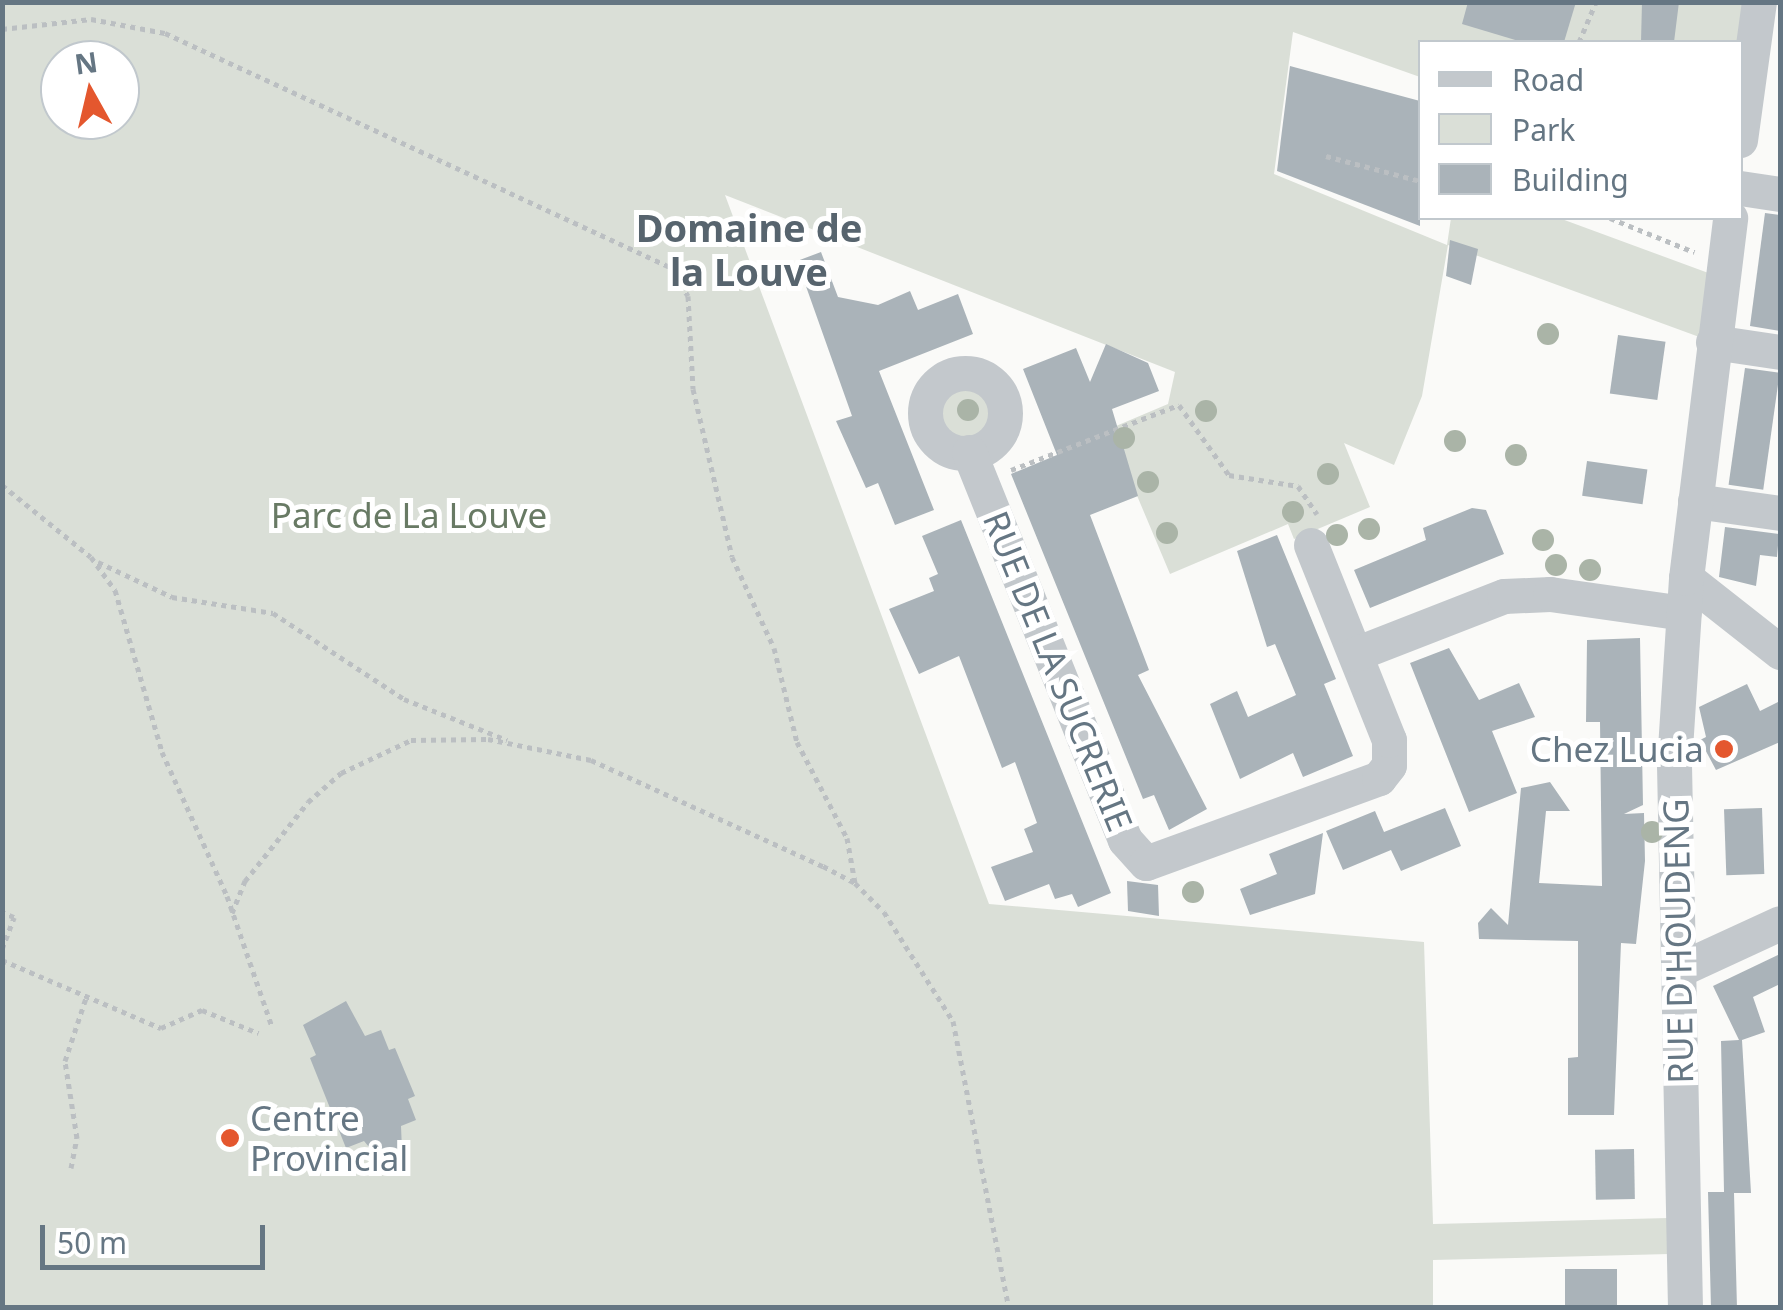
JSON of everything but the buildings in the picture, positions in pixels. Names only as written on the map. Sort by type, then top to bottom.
[{"type":"street","points":[[1743,126],[1766,16]]},
{"type":"street","points":[[1743,188],[1780,194]]},
{"type":"street","name":"RUE D'HOUDENG","points":[[1685,1308],[1674,764],[1686,578],[1730,220]]},
{"type":"street","points":[[1713,342],[1780,352]]},
{"type":"street","name":"RUE DE LA SUCRERIE","points":[[975,468],[1125,840],[1146,863],[1379,778],[1392,754],[1311,545]]},
{"type":"street","points":[[1695,501],[1780,513]]},
{"type":"street","points":[[1686,578],[1780,652]]},
{"type":"street","points":[[1355,654],[1504,596],[1550,594],[1684,613]]},
{"type":"street","points":[[1678,970],[1780,923]]},
{"type":"path","points":[[1580,40],[1596,2]]},
{"type":"path","points":[[2,29],[90,20],[165,33],[670,267],[688,296],[693,389],[732,557],[774,648],[797,742],[847,838],[856,883]]},
{"type":"path","points":[[1326,156],[1418,179]]},
{"type":"path","points":[[1615,220],[1724,263]]},
{"type":"path","points":[[975,468],[1179,405],[1229,475],[1305,490],[1320,521],[1311,545]]},
{"type":"path","points":[[2,484],[91,557],[158,592],[273,613],[404,699],[514,742],[591,760],[856,883],[884,912],[953,1021],[1010,1308]]},
{"type":"path","points":[[91,557],[115,590],[162,752],[232,912],[272,1027]]},
{"type":"path","points":[[232,912],[282,832],[342,773],[411,740],[514,742]]},
{"type":"path","points":[[2,949],[14,917],[4,913]]},
{"type":"path","points":[[2,960],[161,1028],[202,1010],[258,1032]]},
{"type":"path","points":[[71,1168],[77,1138],[65,1061],[86,998]]},
{"type":"green space","name":"Parc de La Louve","points":[[3,3],[1759,3],[1741,40],[1418,40],[1418,76],[1293,32],[1274,174],[1447,245],[1451,220],[1564,220],[1722,278],[1713,342],[1448,245],[1422,396],[1394,465],[1344,443],[1370,507],[1294,539],[1288,524],[1170,574],[1109,429],[1168,404],[1175,372],[725,195],[989,904],[1424,942],[1433,1224],[1668,1218],[1669,1254],[1433,1260],[1433,1308],[3,1308]]},
{"type":"green space","points":[[966,386],[986,394],[994,414],[986,434],[966,442],[946,434],[938,414],[946,394]]},
{"type":"place","name":"Chez Lucia","points":[[1724,749]]},
{"type":"place","name":"Centre Provincial","points":[[230,1138]]},
{"type":"district","name":"Domaine de la Louve","points":[[749,250]]}]
